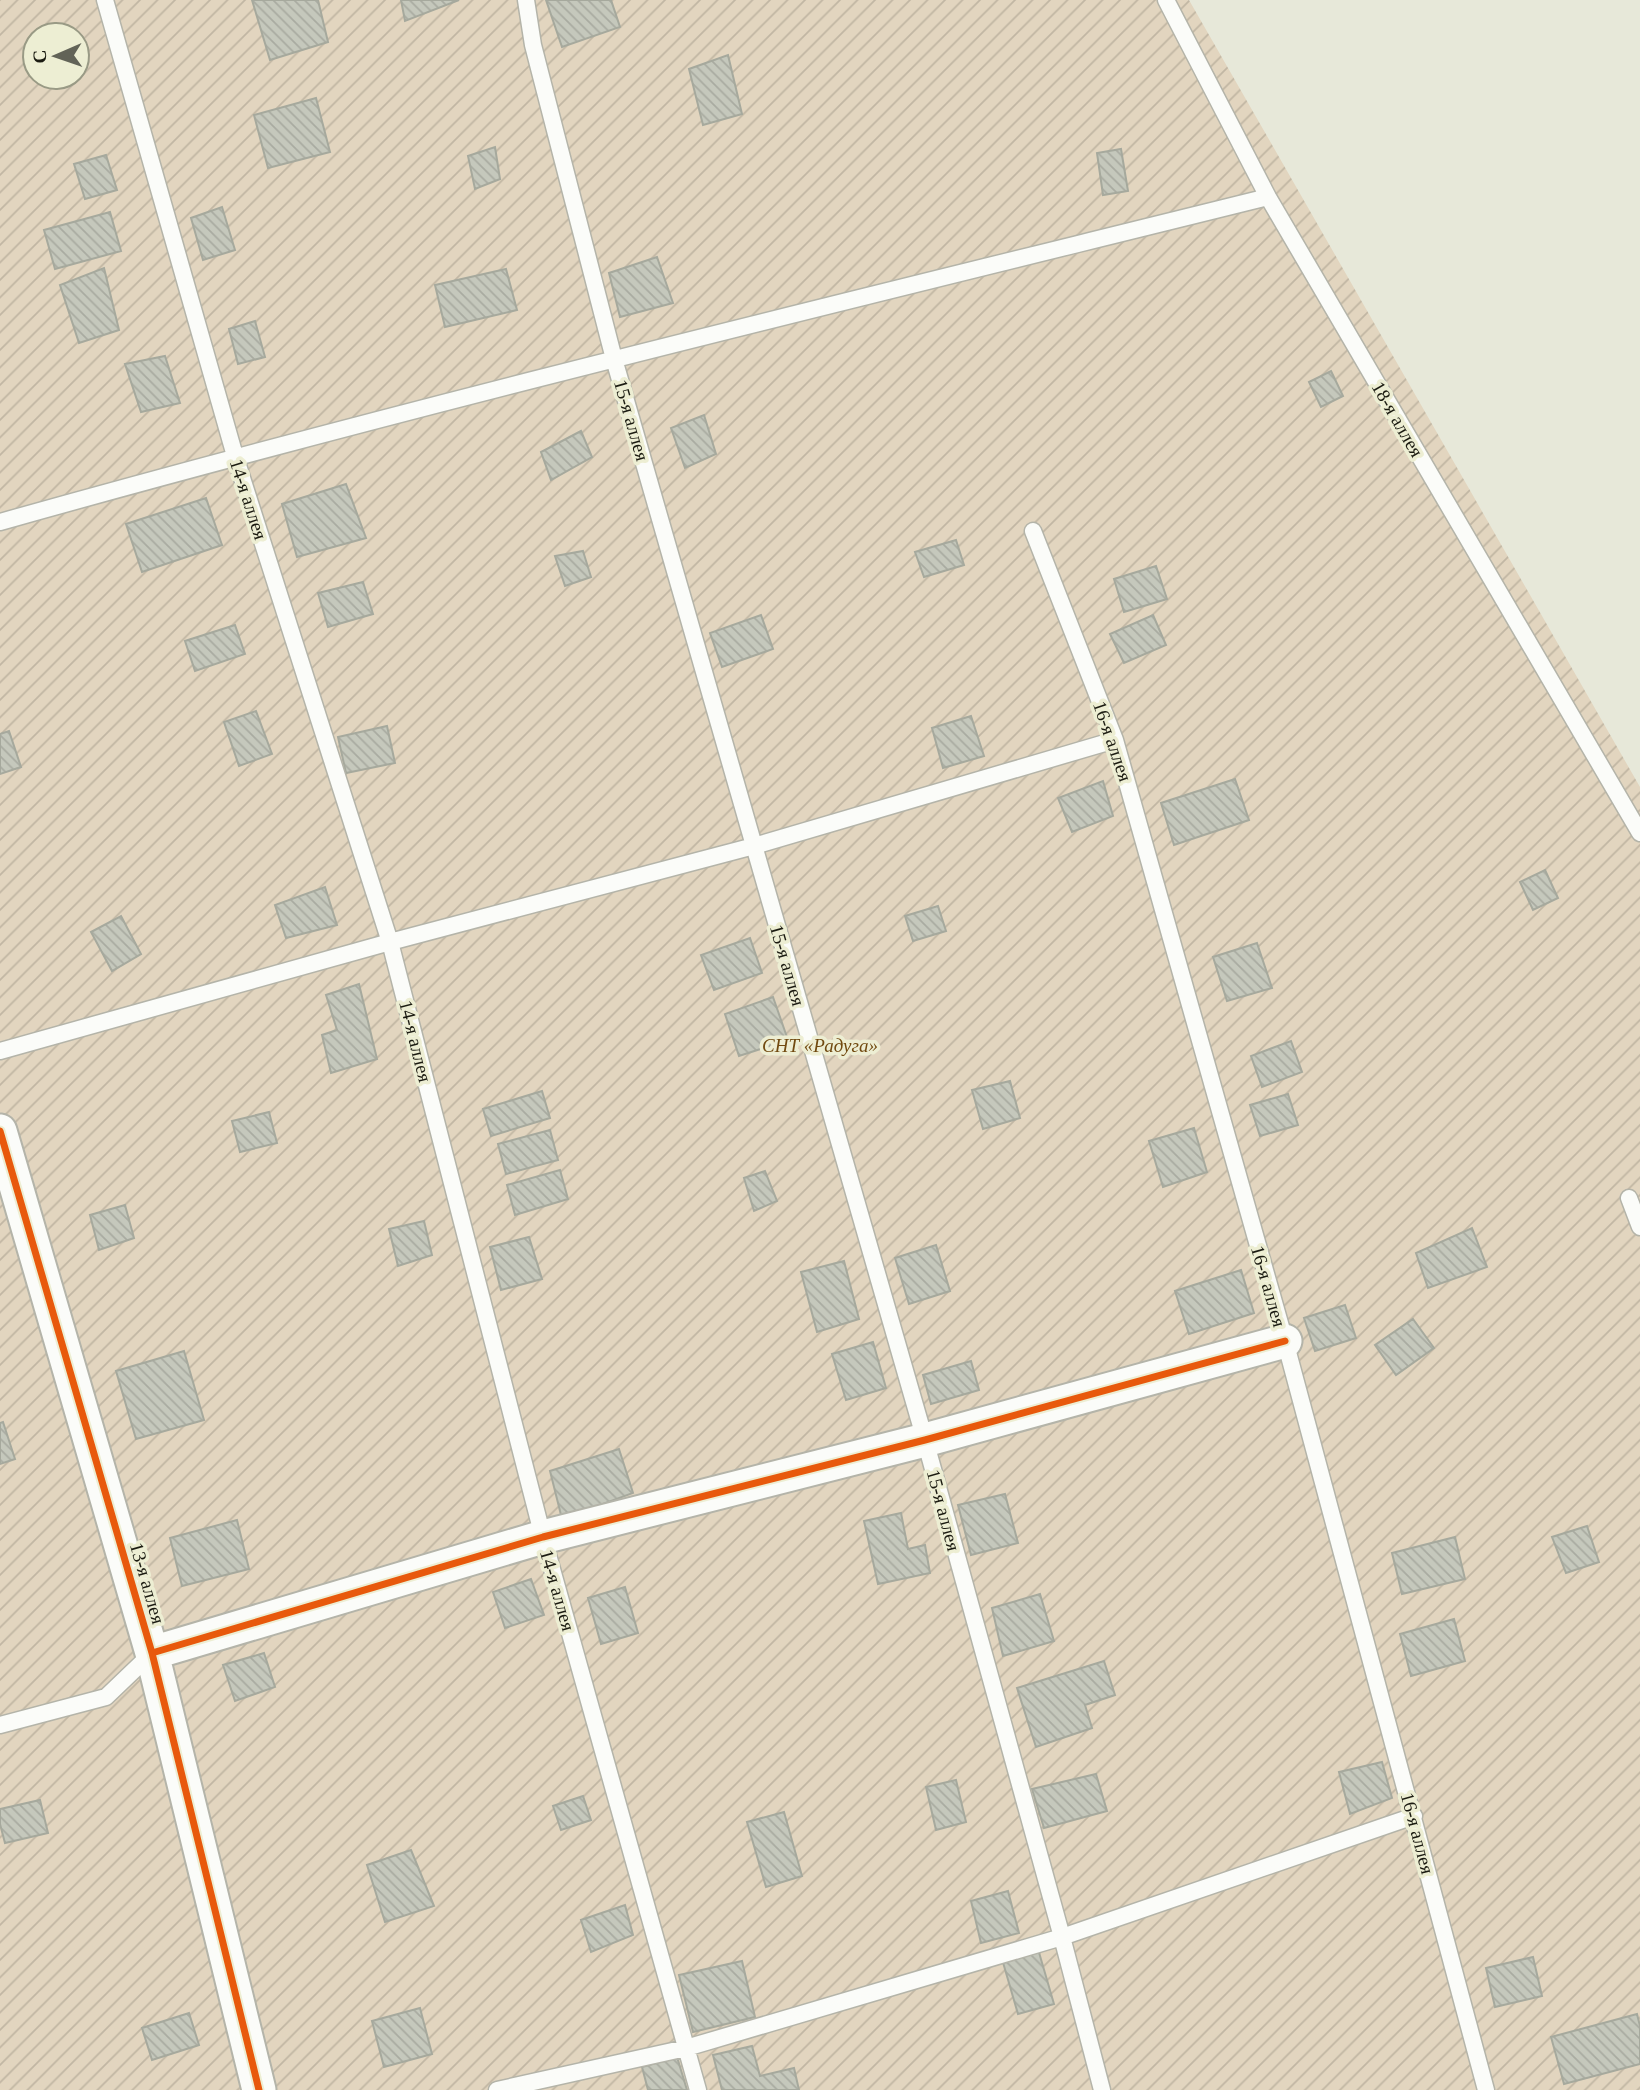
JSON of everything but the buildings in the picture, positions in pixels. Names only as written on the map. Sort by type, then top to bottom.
[{"type":"street","name":"13-я аллея","points":[[0,1131],[152,1653],[259,2090]]},
{"type":"street","points":[[152,1653],[543,1537],[925,1440],[1284,1340]]},
{"type":"lane","name":"14-я аллея","points":[[105,0],[235,457],[390,942],[543,1537],[698,2090]]},
{"type":"lane","name":"15-я аллея","points":[[526,0],[533,46],[614,359],[925,1440],[1102,2090]]},
{"type":"lane","name":"18-я аллея","points":[[1166,0],[1268,197],[1640,833]]},
{"type":"lane","points":[[0,522],[235,457],[614,359],[1268,197]]},
{"type":"lane","name":"16-я аллея","points":[[1033,531],[1115,740],[1284,1340],[1486,2090]]},
{"type":"lane","points":[[0,1051],[390,942],[754,846],[1115,740]]},
{"type":"lane","points":[[1629,1198],[1640,1227]]},
{"type":"lane","points":[[0,1725],[106,1697],[152,1653]]},
{"type":"lane","points":[[497,2090],[687,2048],[1062,1937],[1414,1816]]},
{"type":"green space","name":"СНТ «Радуга»","points":[[0,0],[1189,0],[1640,787],[1640,2090],[0,2090]]},
{"type":"cycle path","points":[[0,1131],[152,1653],[259,2090]]},
{"type":"cycle path","points":[[152,1653],[543,1537],[925,1440],[1285,1341]]}]
